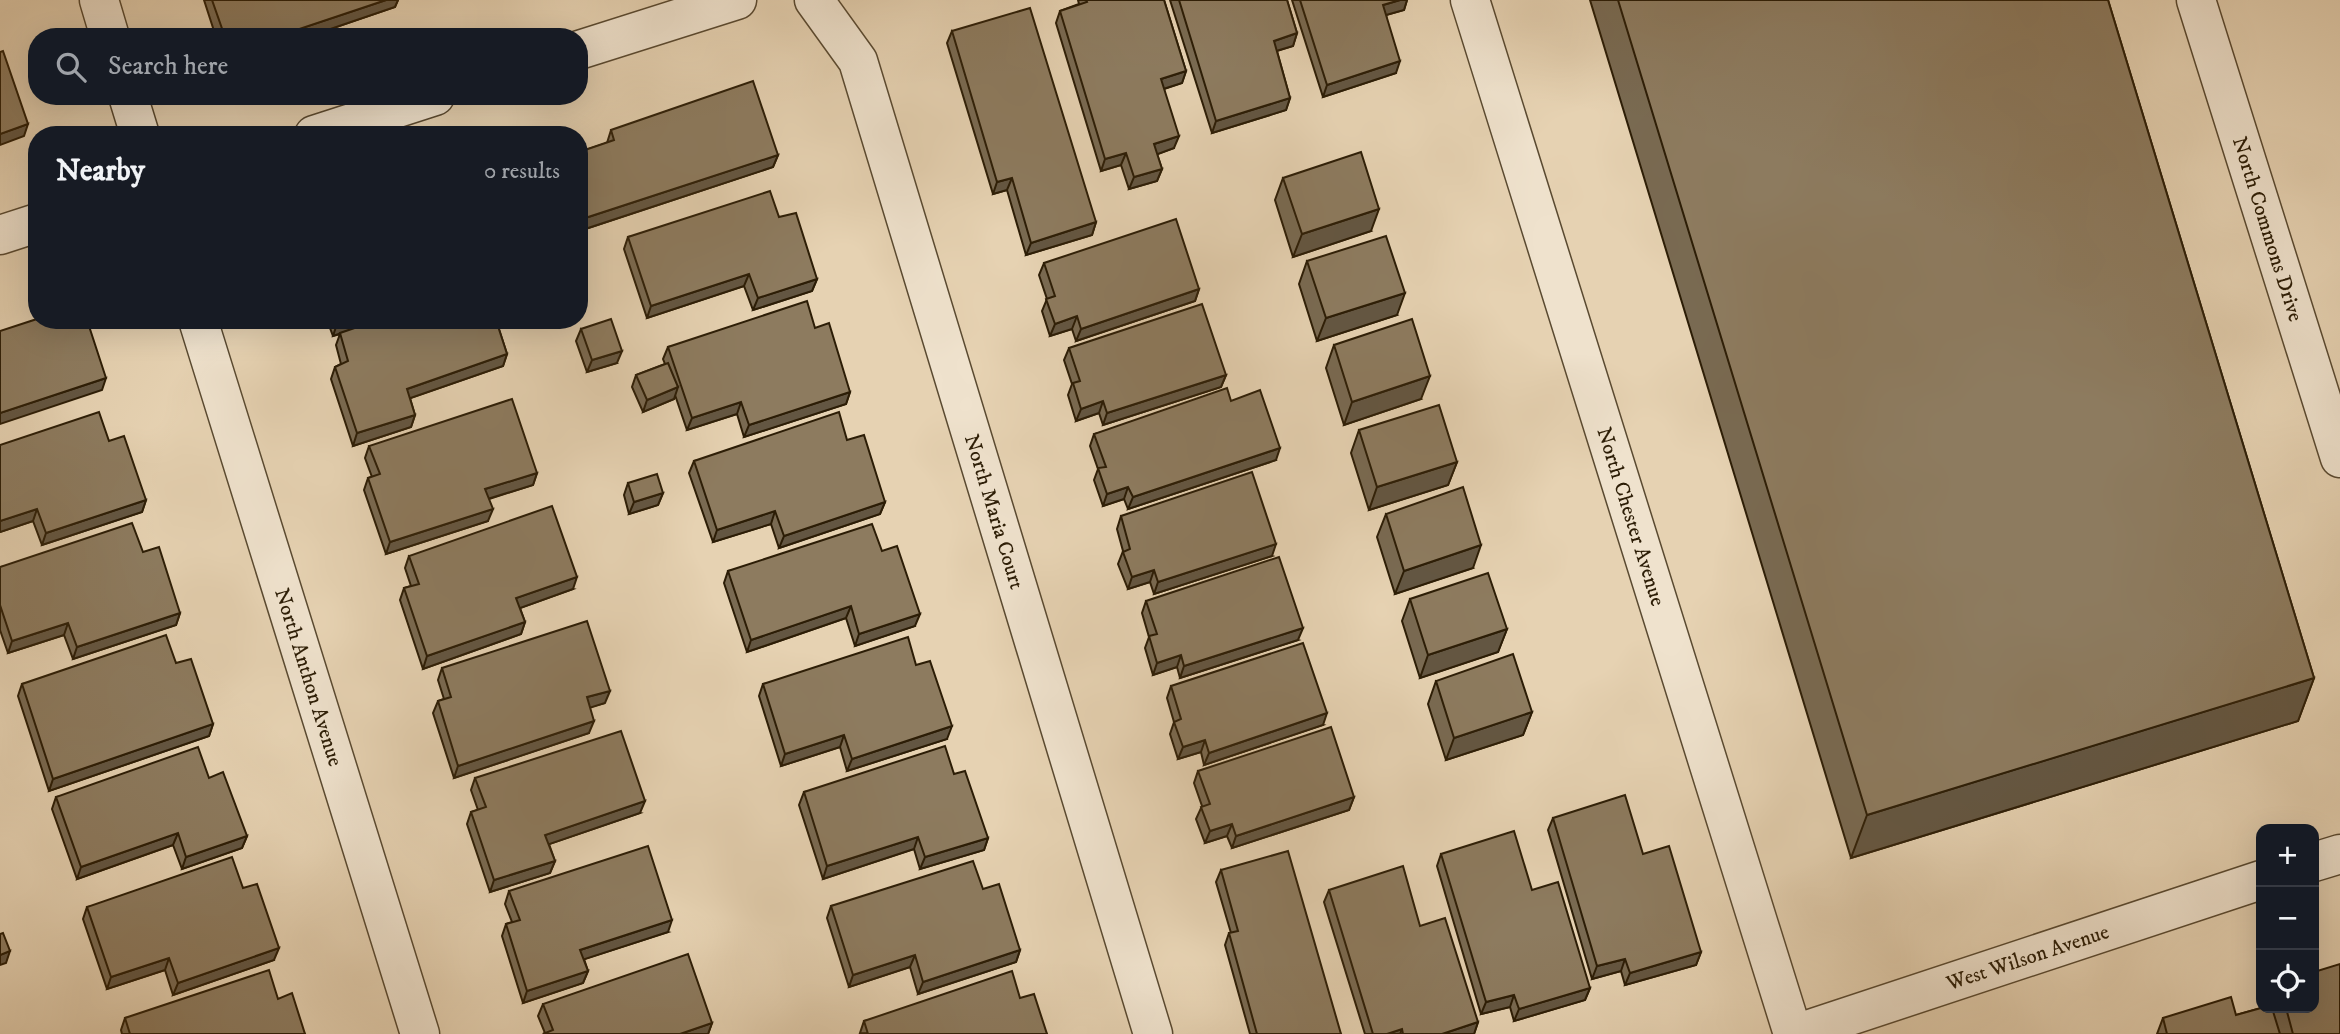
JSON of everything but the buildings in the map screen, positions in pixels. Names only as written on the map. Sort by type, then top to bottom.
[{"type":"street","points":[[99,0],[107,28]]},
{"type":"street","points":[[588,47],[737,0]]},
{"type":"street","name":"North Maria Court","points":[[814,0],[858,61],[1153,1034]]},
{"type":"street","name":"North Chester Avenue","points":[[1470,0],[1794,1034]]},
{"type":"street","name":"North Commons Drive","points":[[2196,0],[2340,458]]},
{"type":"street","points":[[131,105],[137,126]]},
{"type":"street","points":[[342,126],[407,105]]},
{"type":"street","points":[[0,235],[28,226]]},
{"type":"street","name":"North Anthon Avenue","points":[[201,329],[420,1034]]},
{"type":"street","points":[[2319,860],[2340,854]]},
{"type":"street","name":"West Wilson Avenue","points":[[1794,1034],[2256,882]]}]
